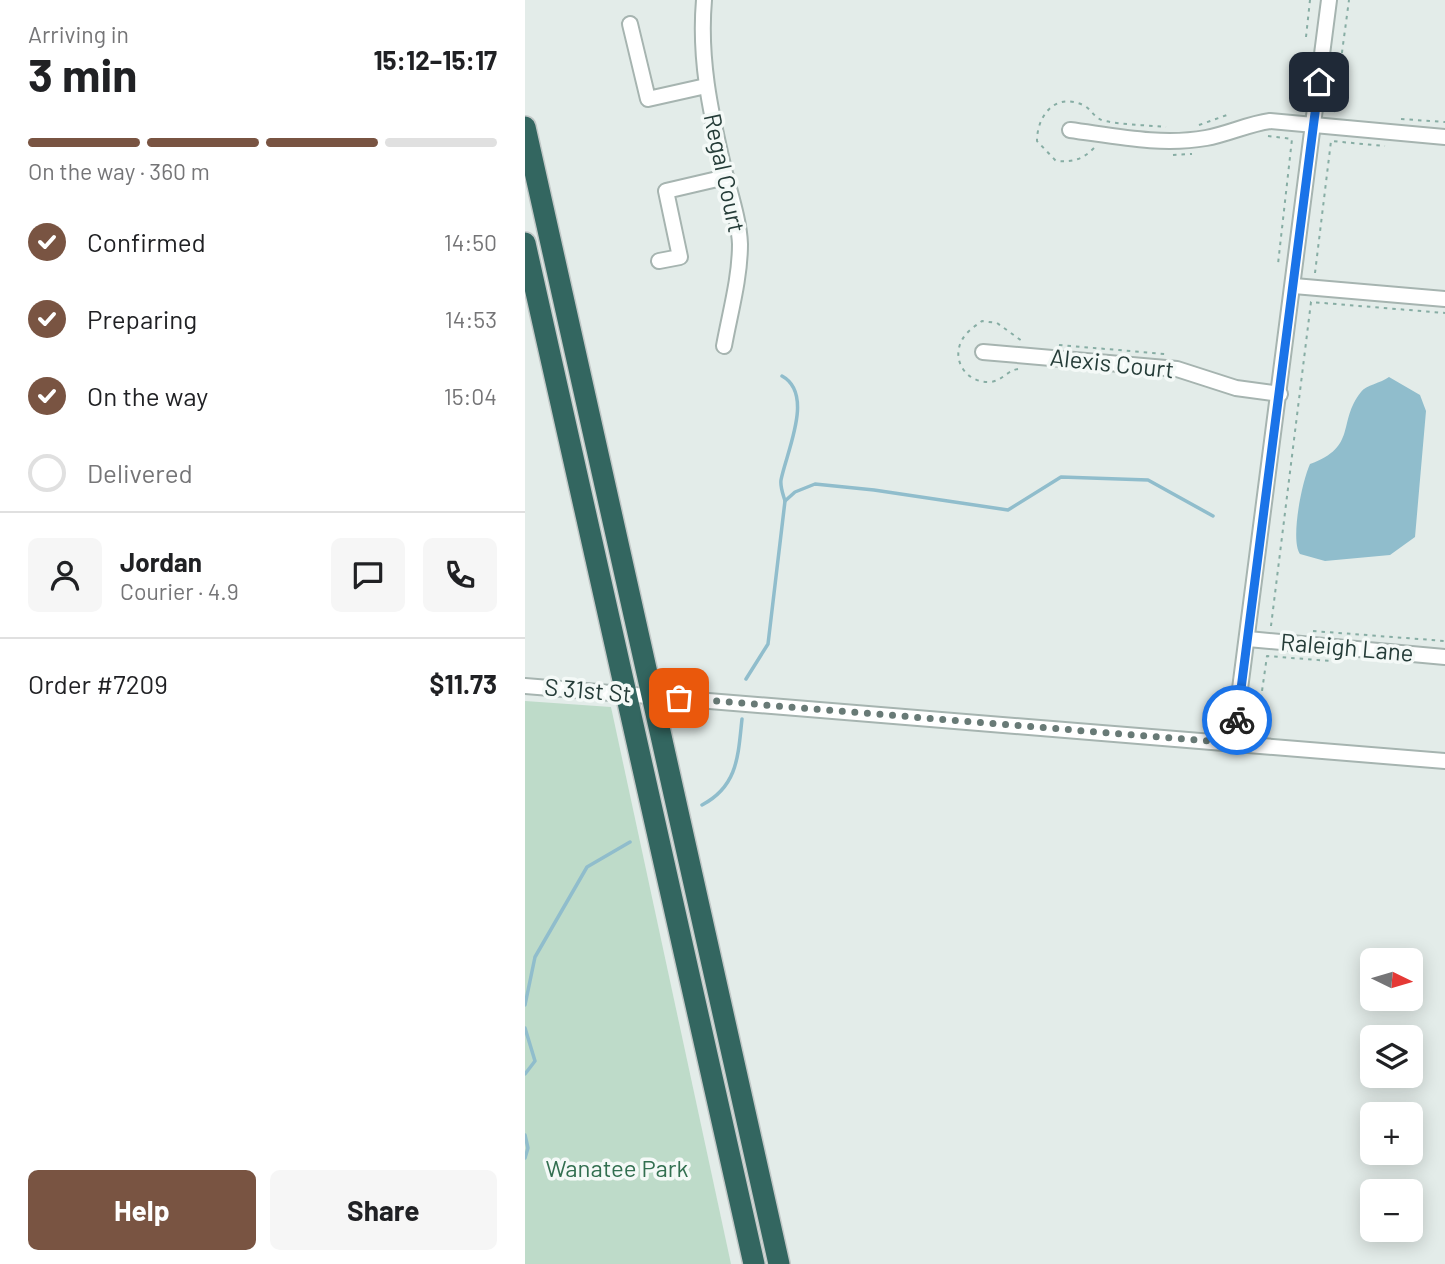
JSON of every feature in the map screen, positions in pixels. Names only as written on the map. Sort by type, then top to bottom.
[{"type":"highway","points":[[525,127],[779,1264]]},
{"type":"highway","points":[[525,243],[754,1264]]},
{"type":"street","name":"Regal Court","points":[[704,0],[702,62],[740,243],[724,346]]},
{"type":"street","points":[[1233,743],[1329,0]]},
{"type":"street","points":[[629,24],[648,99],[706,86]]},
{"type":"street","points":[[1070,130],[1165,142],[1209,138],[1249,124],[1270,121],[1445,137]]},
{"type":"street","points":[[659,261],[680,257],[666,191],[726,177]]},
{"type":"street","points":[[1294,286],[1445,299]]},
{"type":"street","name":"Alexis Court","points":[[983,352],[1177,369],[1235,388],[1280,394]]},
{"type":"street","name":"Raleigh Lane","points":[[1248,639],[1445,657]]},
{"type":"street","name":"S 31st St","points":[[525,686],[1445,761]]},
{"type":"path","points":[[1306,37],[1310,0]]},
{"type":"path","points":[[1334,113],[1349,0]]},
{"type":"path","points":[[1389,118],[1445,122]]},
{"type":"path","points":[[1314,275],[1331,141],[1394,146]]},
{"type":"path","points":[[1271,627],[1311,302],[1445,313]]},
{"type":"path","points":[[1311,631],[1445,641]]},
{"type":"path","points":[[1256,737],[1267,656],[1336,661]]},
{"type":"green space","name":"Wanatee Park","points":[[525,701],[611,707],[731,1264],[525,1264]]},
{"type":"water","points":[[1389,377],[1420,395],[1426,411],[1415,537],[1390,555],[1325,561],[1300,554],[1297,547],[1297,524],[1310,464],[1335,450],[1341,442],[1354,403],[1361,392]]},
{"type":"waterway","points":[[746,679],[768,644],[785,501],[781,480],[798,410],[792,385],[782,376]]},
{"type":"waterway","points":[[785,501],[795,492],[815,484],[1008,510],[1061,477],[1148,480],[1213,516]]},
{"type":"waterway","points":[[702,805],[723,789],[734,769],[742,719]]},
{"type":"waterway","points":[[525,1005],[535,957],[587,867],[630,842]]},
{"type":"waterway","points":[[525,1028],[535,1061],[525,1074]]},
{"type":"waterway","points":[[525,1135],[528,1148],[525,1158]]},
{"type":"way so far","points":[[679,698],[1233,743],[1237,720]]},
{"type":"route","points":[[1237,720],[1319,82]]}]
